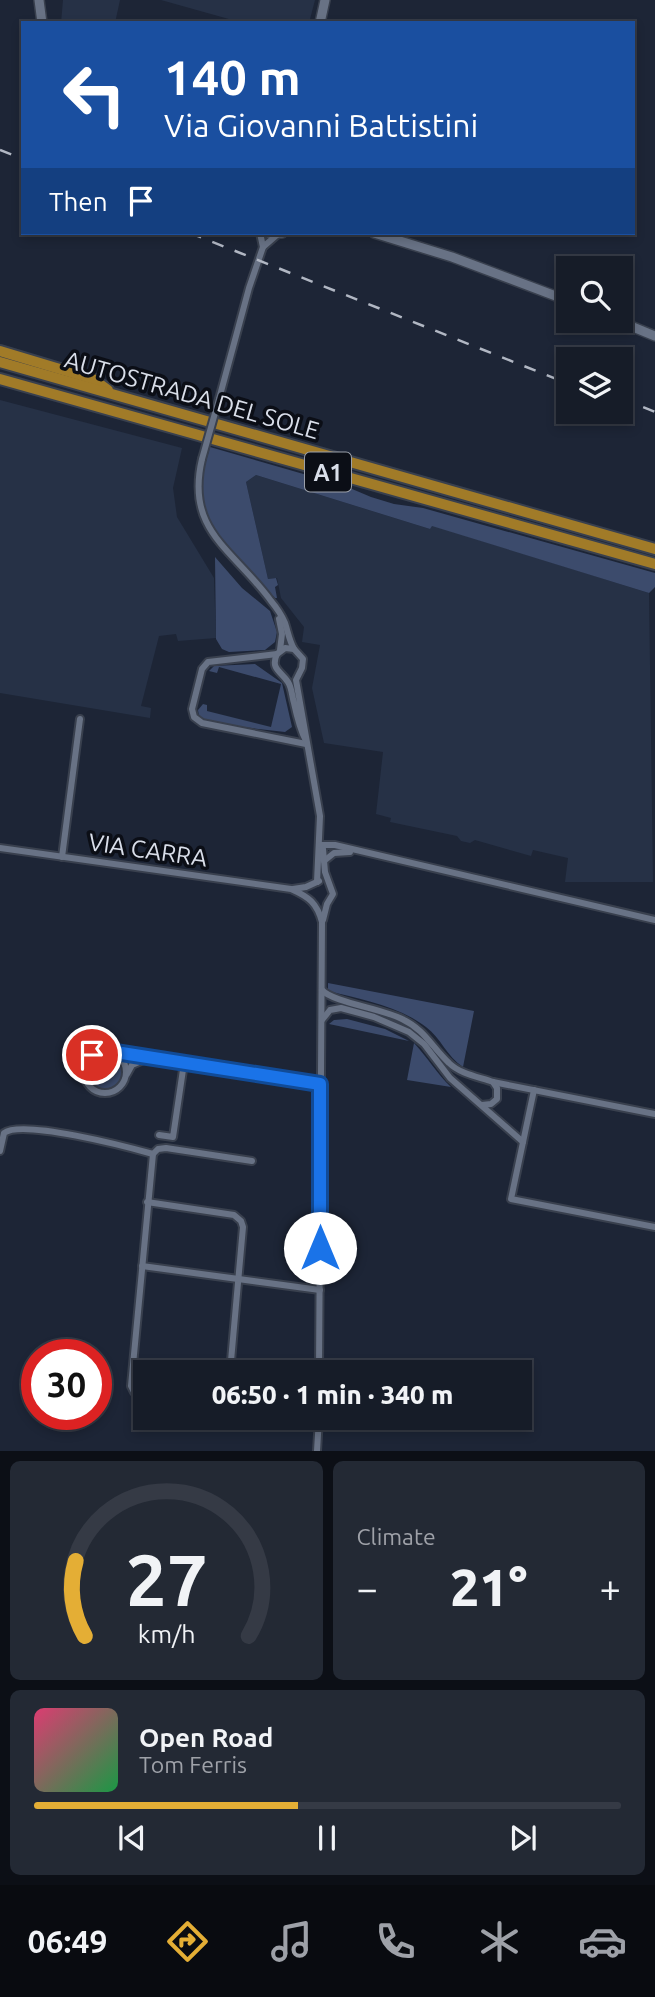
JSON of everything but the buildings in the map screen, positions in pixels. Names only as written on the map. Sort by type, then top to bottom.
[{"type":"highway","points":[[0,351],[93,379],[113,394]]},
{"type":"highway","name":"AUTOSTRADA DEL SOLE","points":[[0,362],[655,549]]},
{"type":"highway","name":"AUTOSTRADA DEL SOLE","points":[[0,379],[655,565]]},
{"type":"street","points":[[38,0],[42,21]]},
{"type":"street","points":[[320,21],[325,0]]},
{"type":"street","points":[[260,235],[263,247],[249,288],[202,459],[197,496],[203,518],[212,532],[263,590],[285,624],[294,649],[303,659],[296,680],[318,801],[321,834],[315,883],[309,891],[322,922]]},
{"type":"street","points":[[263,247],[278,235]]},
{"type":"street","points":[[380,235],[452,257],[556,296]]},
{"type":"street","points":[[633,327],[655,336]]},
{"type":"street","points":[[277,610],[282,635],[274,663],[291,688],[300,729],[306,742]]},
{"type":"street","points":[[294,649],[208,662],[204,665],[199,682],[193,714],[202,723],[306,742]]},
{"type":"street","points":[[282,675],[292,676],[300,671]]},
{"type":"street","points":[[62,857],[80,719]]},
{"type":"street","points":[[321,845],[655,920]]},
{"type":"street","points":[[319,1360],[322,922],[333,894],[328,883],[321,845]]},
{"type":"street","name":"VIA CARRA","points":[[0,848],[291,889],[313,901]]},
{"type":"street","points":[[324,861],[338,851],[366,853]]},
{"type":"street","points":[[315,883],[328,883]]},
{"type":"street","name":"VIA CARRA","points":[[291,889],[315,883]]},
{"type":"street","points":[[313,901],[327,904]]},
{"type":"street","points":[[321,986],[323,992],[331,998],[383,1010],[408,1022],[427,1036],[450,1065],[470,1075],[493,1082],[655,1114]]},
{"type":"street","points":[[321,1025],[323,1017],[330,1010],[341,1008],[367,1014],[401,1028],[421,1041],[447,1075],[523,1142]]},
{"type":"street","points":[[150,1058],[132,1065],[120,1087],[111,1092],[100,1092],[88,1084],[84,1074],[88,1060],[96,1053],[109,1051],[320,1084]]},
{"type":"street","points":[[109,1051],[123,1060],[126,1076]]},
{"type":"street","points":[[159,1135],[173,1137],[184,1063]]},
{"type":"street","points":[[480,1104],[487,1105],[497,1099],[497,1088],[493,1082]]},
{"type":"street","points":[[534,1090],[511,1199],[655,1227]]},
{"type":"street","points":[[0,1151],[3,1135],[17,1128],[86,1138],[153,1154]]},
{"type":"street","points":[[133,1360],[153,1154],[158,1149],[166,1148],[252,1161]]},
{"type":"street","points":[[148,1202],[234,1215],[241,1221],[243,1227],[231,1360]]},
{"type":"street","points":[[142,1266],[320,1290]]},
{"type":"street","points":[[133,1364],[133,1390]]},
{"type":"street","points":[[317,1451],[318,1430]]},
{"type":"shaded area","points":[[63,0],[120,0],[115,21],[61,21]]},
{"type":"shaded area","points":[[161,0],[315,0],[310,21],[236,21]]},
{"type":"shaded area","points":[[0,400],[182,448],[173,488],[177,517],[214,578],[216,638],[178,641],[176,634],[159,636],[141,706],[151,708],[150,718],[0,693]]},
{"type":"shaded area","points":[[210,447],[345,486],[394,504],[423,508],[655,573],[655,587],[649,593],[256,475],[246,482],[268,579],[276,578],[278,585],[275,587],[275,598],[230,551],[204,510],[201,483]]},
{"type":"shaded area","points":[[256,475],[430,529],[431,525],[649,593],[653,882],[565,882],[568,858],[533,850],[531,856],[475,840],[470,843],[461,841],[457,836],[390,822],[391,818],[376,814],[383,752],[324,743],[312,688],[320,645],[302,642],[304,627],[281,598],[277,578],[268,579],[246,482]]},
{"type":"shaded area","points":[[215,557],[242,588],[270,611],[277,632],[275,642],[265,650],[229,652],[222,649],[216,639]]},
{"type":"shaded area","points":[[255,664],[282,683],[292,727],[285,732],[208,723],[199,717],[198,710],[203,704],[207,705],[207,711],[271,727],[281,684],[219,667],[217,673],[209,671],[214,666]]},
{"type":"shaded area","points":[[328,983],[474,1011],[463,1067],[431,1031],[415,1020],[379,1004],[328,991]]},
{"type":"shaded area","points":[[347,1019],[385,1029],[409,1041],[329,1024],[334,1020]]},
{"type":"shaded area","points":[[414,1043],[441,1077],[451,1087],[407,1080]]},
{"type":"shaded area","points":[[105,1055],[117,1060],[122,1072],[117,1084],[105,1089],[93,1084],[88,1072],[93,1060]]},
{"type":"railway","points":[[0,150],[21,158]]},
{"type":"railway","points":[[195,235],[556,379]]},
{"type":"railway","points":[[633,403],[655,412]]},
{"type":"route","points":[[92,1055],[109,1051],[320,1084],[320,1248]]}]
